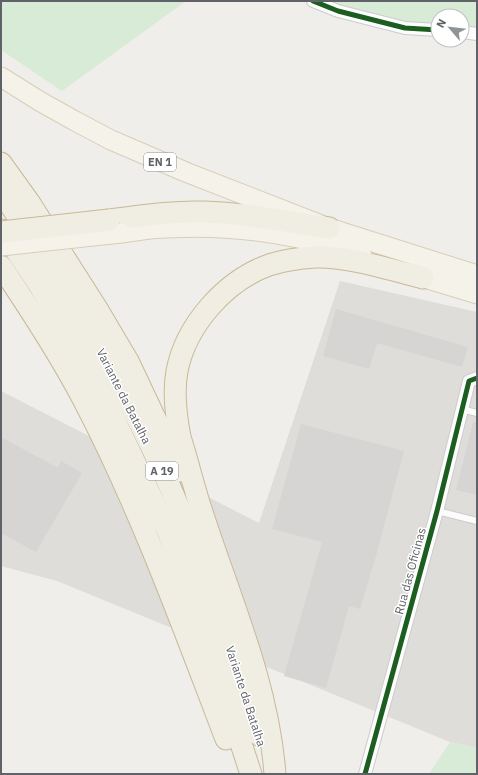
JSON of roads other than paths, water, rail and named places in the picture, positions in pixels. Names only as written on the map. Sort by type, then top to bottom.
[{"type":"highway","points":[[1,163],[29,202],[99,312],[128,361],[175,462],[202,512]]},
{"type":"highway","name":"Variante da Batalha","points":[[1,192],[88,327],[130,403],[189,532],[274,774]]},
{"type":"highway","points":[[1,232],[115,226],[160,214],[203,212],[248,216],[329,228]]},
{"type":"highway","name":"Variante da Batalha","points":[[1,228],[38,283],[98,385],[165,526],[203,628],[251,774]]},
{"type":"highway","points":[[274,774],[273,746],[266,712],[248,644],[202,512],[179,431],[176,413],[176,384],[180,358],[197,322],[220,295],[250,274],[268,265],[303,258],[337,258],[387,268],[423,278]]},
{"type":"highway","points":[[1,266],[50,341],[83,398],[124,484],[145,529],[239,774]]},
{"type":"main road","name":"EN 1","points":[[1,77],[41,102],[111,140],[188,173],[329,228],[477,275]]},
{"type":"main road","points":[[1,246],[115,226],[166,228],[217,227],[281,234],[337,248],[423,278],[477,294]]},
{"type":"street","points":[[313,1],[338,11],[405,28],[430,30]]},
{"type":"street","points":[[441,263],[477,266]]},
{"type":"street","name":"Rua das Oficinas","points":[[365,774],[437,511],[461,409],[469,381],[477,378]]},
{"type":"lane","points":[[461,409],[477,413]]},
{"type":"lane","points":[[437,511],[477,521]]}]
